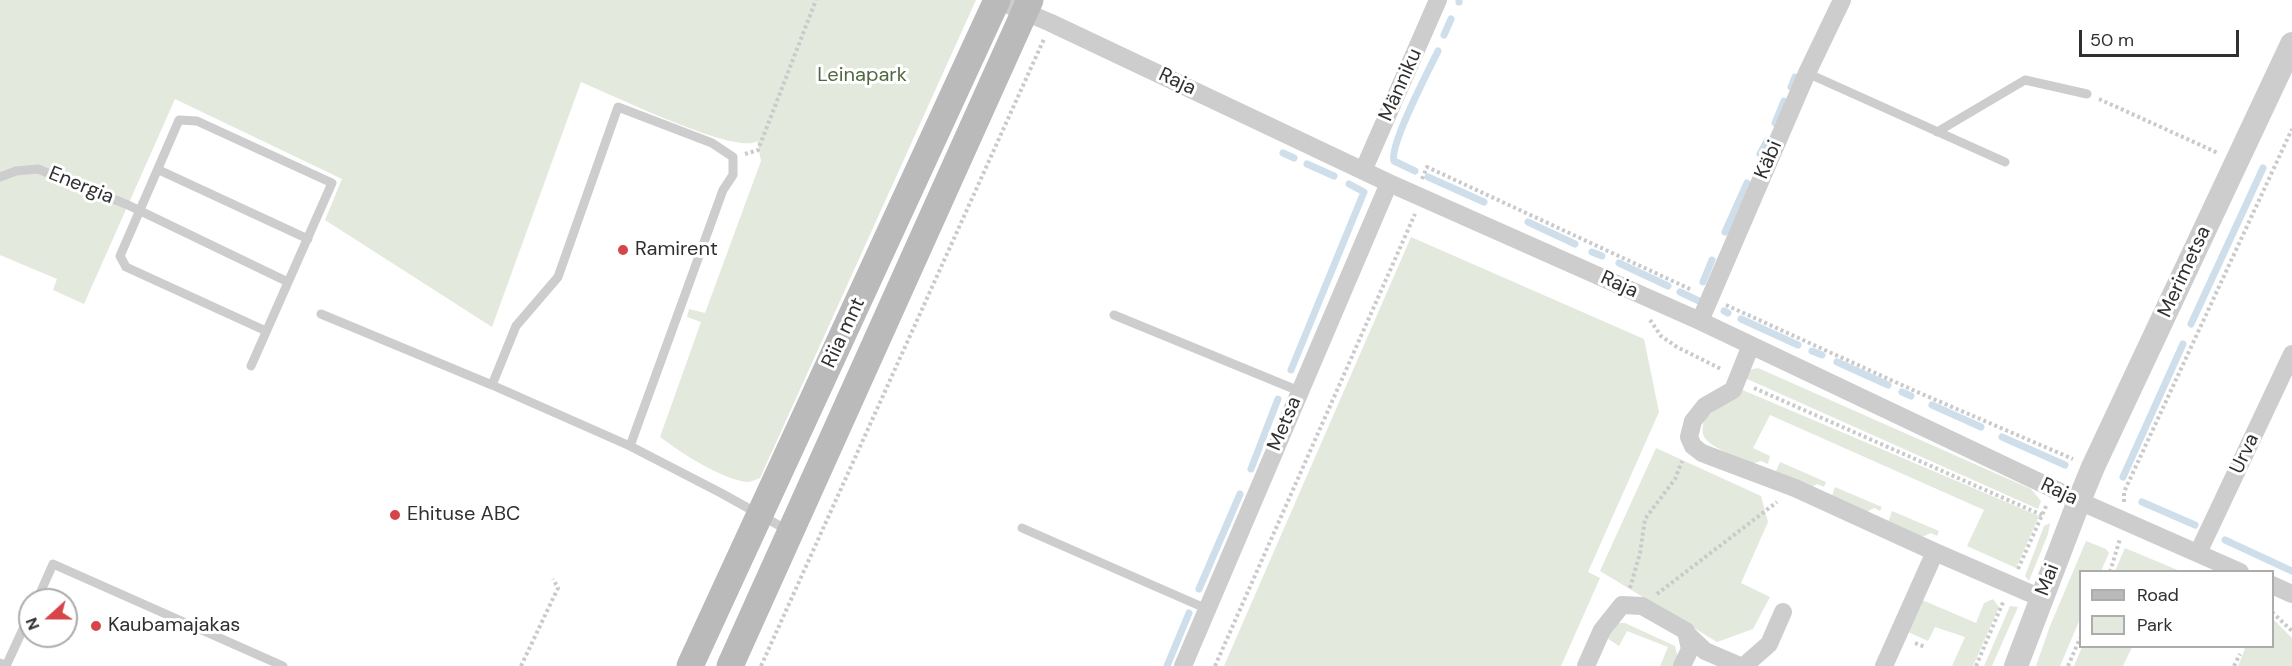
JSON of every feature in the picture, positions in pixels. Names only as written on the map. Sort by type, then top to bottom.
[{"type":"main road","name":"Riia mnt","points":[[690,666],[997,0]]},
{"type":"main road","name":"Riia mnt","points":[[730,666],[1028,6]]},
{"type":"street","name":"Raja","points":[[997,0],[1028,6],[1052,23],[1389,183],[1700,321],[2079,501],[2236,570]]},
{"type":"street","name":"Männiku","points":[[1364,171],[1438,0]]},
{"type":"street","name":"Käbi","points":[[1700,321],[1807,73],[1842,0]]},
{"type":"street","name":"Merimetsa","points":[[2079,501],[2292,44]]},
{"type":"street","name":"Metsa","points":[[1184,666],[1389,183]]},
{"type":"street","points":[[1751,345],[1733,390],[1705,406],[1693,421],[1689,437],[1702,453],[1795,488],[2041,598]]},
{"type":"street","name":"Urva","points":[[2198,553],[2292,354]]},
{"type":"street","name":"Mai","points":[[2017,664],[2079,501]]},
{"type":"street","points":[[1884,666],[1935,552]]},
{"type":"street","points":[[2274,586],[2292,594]]},
{"type":"street","points":[[1586,666],[1602,630],[1622,605],[1642,606],[1686,633],[1705,651],[1742,666],[1769,644],[1784,612]]},
{"type":"street","points":[[1682,666],[1690,649],[1686,633]]},
{"type":"lane","points":[[1807,73],[2005,162]]},
{"type":"lane","points":[[1937,132],[2025,80],[2087,94]]},
{"type":"lane","points":[[492,385],[516,326],[558,277],[618,107],[712,143],[732,157],[733,175],[723,190],[630,446]]},
{"type":"lane","points":[[251,366],[332,183],[197,121],[179,120],[120,256],[126,267],[266,331]]},
{"type":"lane","name":"Energia","points":[[0,177],[16,171],[38,169],[128,205],[288,282]]},
{"type":"lane","points":[[159,170],[308,239]]},
{"type":"lane","points":[[321,314],[492,385],[630,446],[722,493],[791,532]]},
{"type":"lane","points":[[1114,315],[1299,391]]},
{"type":"lane","points":[[1022,528],[1207,609]]},
{"type":"lane","points":[[42,588],[53,564],[283,666]]},
{"type":"lane","points":[[0,663],[6,666],[18,640]]},
{"type":"path","points":[[732,157],[758,150],[816,0]]},
{"type":"path","points":[[760,666],[1052,23]]},
{"type":"path","points":[[2087,94],[2237,161]]},
{"type":"path","points":[[2111,570],[2125,521],[2124,492],[2292,129]]},
{"type":"path","points":[[1427,186],[1420,182],[1427,167],[1915,392],[2093,467]]},
{"type":"path","points":[[1215,666],[1417,209]]},
{"type":"path","points":[[1622,605],[1634,579],[1645,519],[1676,479],[1689,437]]},
{"type":"path","points":[[1642,606],[1795,488]]},
{"type":"path","points":[[521,666],[558,588],[554,579]]},
{"type":"path","points":[[2274,614],[2292,631]]},
{"type":"path","points":[[2068,666],[2079,640]]},
{"type":"path","points":[[2234,666],[2240,654]]},
{"type":"green space","name":"Leinapark","points":[[0,0],[976,0],[760,478],[746,482],[713,470],[660,437],[701,322],[687,317],[689,309],[705,313],[761,161],[757,141],[745,143],[725,140],[700,132],[581,82],[492,327],[325,220],[342,179],[175,99],[84,304],[53,290],[57,279],[0,255]]},
{"type":"green space","points":[[1411,237],[1644,339],[1659,412],[1588,572],[1600,578],[1561,666],[1224,666]]},
{"type":"green space","points":[[1758,368],[2031,489],[2041,501],[2038,509],[1745,378],[1749,370]]},
{"type":"green space","points":[[1738,388],[2039,516],[2016,568],[1967,546],[1984,510],[1770,415],[1753,448],[1770,456],[1768,464],[1761,461],[1751,464],[1713,445],[1704,436],[1704,420]]},
{"type":"green space","points":[[1656,448],[1761,496],[1768,522],[1741,583],[1770,597],[1753,629],[1717,642],[1600,571]]},
{"type":"green space","points":[[1780,462],[1826,482],[1824,487],[1817,484],[1809,488],[1775,474]]},
{"type":"green space","points":[[1835,487],[1882,507],[1880,511],[1874,508],[1865,513],[1831,499]]},
{"type":"green space","points":[[1892,511],[1939,531],[1937,536],[1931,533],[1922,537],[1888,523]]},
{"type":"green space","points":[[2050,523],[2048,534],[2029,581],[2025,576],[2044,526]]},
{"type":"green space","points":[[2086,541],[2106,549],[2109,553],[2101,570],[2079,570],[2079,621],[2060,666],[2036,666],[2050,626]]},
{"type":"green space","points":[[2125,548],[2178,570],[2115,570]]},
{"type":"green space","points":[[1920,599],[1976,623],[1984,603],[1993,599],[1999,607],[1973,666],[1952,666],[1965,637],[1935,627],[1928,641],[1908,632]]},
{"type":"green space","points":[[2010,606],[2018,607],[1992,666],[1984,666]]},
{"type":"green space","points":[[2274,620],[2292,638],[2292,666],[2238,666],[2245,649],[2243,648],[2274,648]]},
{"type":"green space","points":[[1618,623],[1625,623],[1675,646],[1678,658],[1674,666],[1660,666],[1668,647],[1627,631],[1619,646],[1607,638]]},
{"type":"green space","points":[[2081,648],[2132,648],[2123,666],[2074,666]]},
{"type":"waterway","points":[[1444,35],[1451,19]]},
{"type":"waterway","points":[[1415,171],[1394,161],[1394,152],[1403,124],[1438,51]]},
{"type":"waterway","points":[[1791,87],[1795,77]]},
{"type":"waterway","points":[[1775,123],[1784,101]]},
{"type":"waterway","points":[[1760,154],[1767,141]]},
{"type":"waterway","points":[[1283,153],[1294,158]]},
{"type":"waterway","points":[[1307,164],[1334,176]]},
{"type":"waterway","points":[[2191,324],[2263,168]]},
{"type":"waterway","points":[[1428,177],[1484,202]]},
{"type":"waterway","points":[[1725,232],[1747,183]]},
{"type":"waterway","points":[[1291,370],[1364,192],[1349,184]]},
{"type":"waterway","points":[[1528,222],[1575,244]]},
{"type":"waterway","points":[[1592,252],[1602,256]]},
{"type":"waterway","points":[[1703,282],[1712,260]]},
{"type":"waterway","points":[[1619,263],[1668,286]]},
{"type":"waterway","points":[[1680,292],[1699,301]]},
{"type":"waterway","points":[[1724,311],[1728,313]]},
{"type":"waterway","points":[[1741,319],[1798,345]]},
{"type":"waterway","points":[[2123,477],[2183,344]]},
{"type":"waterway","points":[[1812,351],[1822,355]]},
{"type":"waterway","points":[[1837,362],[1888,385]]},
{"type":"waterway","points":[[1902,392],[1911,396]]},
{"type":"waterway","points":[[1251,469],[1278,399]]},
{"type":"waterway","points":[[1932,405],[1981,427]]},
{"type":"waterway","points":[[2002,437],[2065,465]]},
{"type":"waterway","points":[[1199,589],[1240,494]]},
{"type":"waterway","points":[[2142,502],[2195,525]]},
{"type":"waterway","points":[[2225,540],[2292,571]]},
{"type":"waterway","points":[[1167,666],[1189,613]]},
{"type":"place","name":"Ramirent","points":[[623,250]]},
{"type":"place","name":"Ehituse ABC","points":[[395,515]]},
{"type":"place","name":"Kaubamajakas","points":[[96,626]]}]
